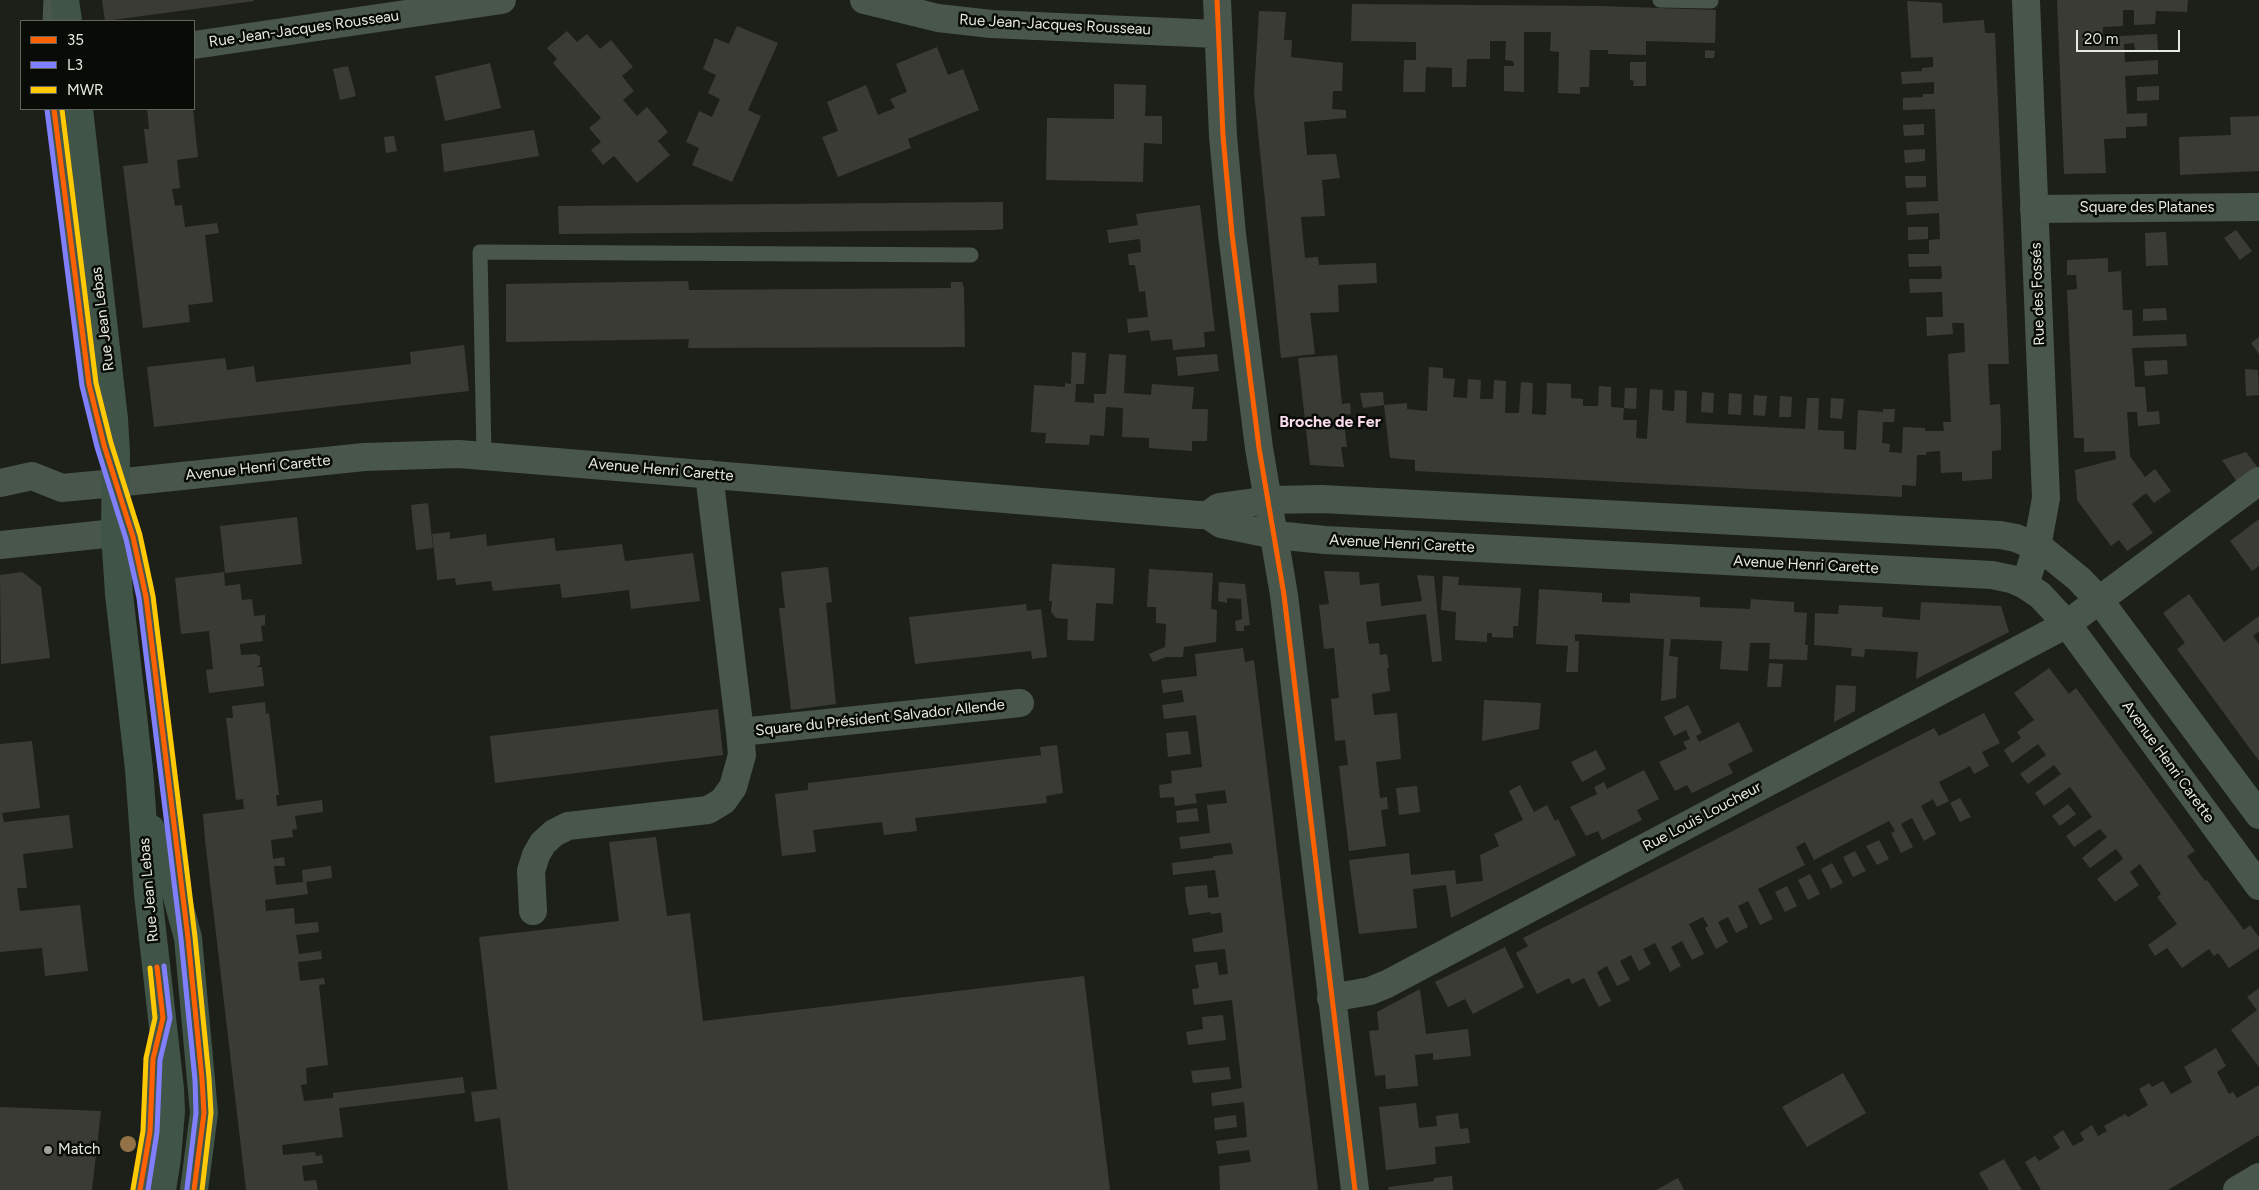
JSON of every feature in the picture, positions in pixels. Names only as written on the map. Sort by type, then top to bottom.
[{"type":"main road","points":[[65,0],[68,20]]},
{"type":"main road","name":"Rue Jean Lebas","points":[[78,110],[114,419],[116,452],[115,533],[119,594],[139,769],[148,894],[163,1018],[171,1111],[168,1158],[162,1190]]},
{"type":"main road","name":"Rue Jean Lebas","points":[[139,769],[150,825],[174,886],[188,938],[204,1113],[194,1190]]},
{"type":"street","name":"Rue Jean-Jacques Rousseau","points":[[195,45],[502,0]]},
{"type":"street","name":"Rue Jean-Jacques Rousseau","points":[[864,0],[938,18],[991,24],[1217,34]]},
{"type":"street","points":[[1217,0],[1222,136],[1232,234],[1258,442],[1284,595],[1355,1190]]},
{"type":"street","name":"Rue des Fossés","points":[[2025,584],[2037,547],[2046,498],[2026,0]]},
{"type":"street","name":"Square des Platanes","points":[[2034,209],[2259,207]]},
{"type":"street","name":"Avenue Henri Carette","points":[[0,483],[32,476],[62,488],[364,457],[409,454],[484,455],[1208,515],[1221,524],[1275,535],[1335,540],[1992,575],[2010,578],[2025,584],[2040,595],[2067,624],[2259,886]]},
{"type":"street","name":"Square du Président Salvador Allende","points":[[533,910],[531,871],[536,855],[543,843],[554,833],[568,826],[708,810],[723,801],[733,787],[742,755],[709,474]]},
{"type":"street","points":[[2100,601],[2259,481]]},
{"type":"street","name":"Avenue Henri Carette","points":[[1208,515],[1219,507],[1268,500],[1322,499],[1986,533],[2016,538],[2037,547],[2060,562],[2100,601],[2259,816]]},
{"type":"street","points":[[1658,517],[1658,557]]},
{"type":"street","points":[[0,545],[115,533]]},
{"type":"street","name":"Rue Louis Loucheur","points":[[1331,998],[1370,991],[1387,984],[2067,624],[2100,601]]},
{"type":"street","name":"Square du Président Salvador Allende","points":[[740,732],[1020,703]]},
{"type":"street","points":[[2237,1190],[2259,1177]]},
{"type":"lane","points":[[50,20],[51,0]]},
{"type":"lane","points":[[1660,0],[1711,1]]},
{"type":"lane","points":[[54,110],[89,384],[115,483],[133,537],[146,598],[188,938]]},
{"type":"lane","points":[[484,455],[480,252],[971,255]]},
{"type":"lane","points":[[140,1190],[150,1132],[153,1059],[163,1018]]},
{"type":"building","points":[[102,0],[254,0],[112,20],[105,20]]},
{"type":"building","points":[[2057,0],[2188,0],[2187,12],[2156,11],[2155,24],[2134,25],[2134,10],[2123,10],[2123,26],[2103,27],[2103,37],[2157,34],[2158,50],[2135,51],[2134,43],[2124,44],[2125,62],[2158,60],[2158,74],[2125,76],[2127,114],[2147,113],[2147,126],[2126,127],[2126,138],[2104,139],[2106,173],[2064,174]]},
{"type":"building","points":[[1907,1],[1942,3],[1943,23],[1984,20],[1985,33],[1995,33],[2009,364],[1988,364],[1990,405],[2000,404],[2001,427],[2001,450],[1992,451],[1992,479],[1962,481],[1962,472],[1941,473],[1940,451],[1926,452],[1926,455],[1917,455],[1916,486],[1902,485],[1902,497],[1415,471],[1415,460],[1390,458],[1384,405],[1407,403],[1407,409],[1427,411],[1429,367],[1443,368],[1443,378],[1455,379],[1453,397],[1467,398],[1468,379],[1481,380],[1480,399],[1493,399],[1494,380],[1506,381],[1505,413],[1519,413],[1521,382],[1533,383],[1532,414],[1546,415],[1547,383],[1571,384],[1571,398],[1583,399],[1583,406],[1598,406],[1599,386],[1611,387],[1611,407],[1624,408],[1623,420],[1637,420],[1636,438],[1647,439],[1650,389],[1663,390],[1662,410],[1674,411],[1675,390],[1687,391],[1686,423],[1805,429],[1807,398],[1819,398],[1818,430],[1844,431],[1844,449],[1856,450],[1858,410],[1883,412],[1883,409],[1895,409],[1894,422],[1883,422],[1882,443],[1890,444],[1889,452],[1902,453],[1903,427],[1925,428],[1925,431],[1944,431],[1943,422],[1951,422],[1948,354],[1965,352],[1964,323],[1952,323],[1953,334],[1927,336],[1926,317],[1943,317],[1942,292],[1910,293],[1909,279],[1941,279],[1942,276],[1941,266],[1909,267],[1908,254],[1929,254],[1929,240],[1940,239],[1939,213],[1907,215],[1906,202],[1938,201],[1935,109],[1903,110],[1903,98],[1923,97],[1923,94],[1934,94],[1934,82],[1902,84],[1901,72],[1922,71],[1922,68],[1933,67],[1933,57],[1911,58]]},
{"type":"building","points":[[1352,4],[1601,6],[1716,10],[1715,43],[1646,41],[1646,55],[1608,54],[1608,50],[1590,50],[1589,87],[1580,87],[1580,94],[1558,93],[1559,52],[1550,51],[1551,32],[1524,32],[1524,92],[1504,91],[1504,66],[1514,66],[1513,61],[1505,60],[1506,41],[1490,41],[1490,59],[1467,59],[1466,87],[1452,87],[1452,68],[1426,67],[1425,92],[1403,92],[1404,60],[1416,60],[1416,42],[1351,41]]},
{"type":"building","points":[[1259,11],[1286,12],[1284,40],[1292,40],[1291,57],[1343,63],[1342,91],[1333,91],[1332,109],[1346,110],[1346,118],[1304,122],[1307,155],[1336,154],[1340,178],[1322,180],[1325,216],[1301,217],[1305,258],[1318,257],[1319,265],[1376,263],[1377,283],[1338,285],[1339,312],[1310,313],[1315,354],[1281,358],[1254,93]]},
{"type":"building","points":[[737,26],[778,43],[748,110],[761,116],[732,182],[692,165],[699,148],[686,142],[699,111],[712,117],[720,99],[708,93],[716,75],[703,69],[715,38],[729,44]]},
{"type":"building","points":[[567,31],[577,42],[587,34],[600,49],[611,40],[633,67],[622,76],[634,91],[623,100],[637,116],[647,107],[668,132],[658,141],[670,155],[637,183],[614,156],[603,165],[591,150],[601,142],[589,128],[601,118],[553,63],[557,59],[547,48]]},
{"type":"building","points":[[937,47],[948,75],[963,69],[979,110],[908,139],[911,148],[838,177],[822,137],[838,131],[827,102],[866,85],[878,115],[895,108],[890,99],[907,92],[896,64]]},
{"type":"building","points":[[1705,50],[1715,51],[1714,58],[1705,58]]},
{"type":"building","points":[[1630,62],[1646,62],[1646,86],[1633,86],[1634,81],[1630,80]]},
{"type":"building","points":[[490,63],[501,108],[445,121],[435,76]]},
{"type":"building","points":[[348,66],[356,96],[340,100],[333,69]]},
{"type":"building","points":[[1114,84],[1146,85],[1145,116],[1162,116],[1162,144],[1144,143],[1143,182],[1046,180],[1047,118],[1114,119]]},
{"type":"building","points":[[2159,86],[2159,100],[2137,101],[2137,87]]},
{"type":"building","points":[[147,110],[193,110],[198,157],[177,160],[180,188],[172,189],[175,206],[182,205],[185,227],[217,223],[219,233],[205,235],[213,302],[188,305],[190,322],[143,328],[123,166],[148,163],[144,129],[149,129]]},
{"type":"building","points":[[2259,116],[2259,171],[2180,175],[2179,137],[2231,135],[2230,117]]},
{"type":"building","points":[[1924,124],[1924,135],[1904,136],[1903,125]]},
{"type":"building","points":[[534,130],[539,156],[444,172],[441,144]]},
{"type":"building","points":[[394,136],[397,151],[386,153],[384,137]]},
{"type":"building","points":[[1925,149],[1925,161],[1905,163],[1904,150]]},
{"type":"building","points":[[1905,176],[1926,176],[1926,187],[1906,188]]},
{"type":"building","points":[[1003,202],[1003,229],[994,230],[559,234],[558,206]]},
{"type":"building","points":[[1200,205],[1215,331],[1204,332],[1205,347],[1173,350],[1172,339],[1151,341],[1149,330],[1128,333],[1127,319],[1148,317],[1145,291],[1139,292],[1135,265],[1129,265],[1128,254],[1141,252],[1140,239],[1109,243],[1107,230],[1138,225],[1136,214]]},
{"type":"building","points":[[1908,227],[1928,227],[1928,239],[1908,240]]},
{"type":"building","points":[[2236,230],[2252,251],[2240,260],[2224,238]]},
{"type":"building","points":[[2166,232],[2168,265],[2146,266],[2145,233]]},
{"type":"building","points":[[2108,258],[2108,272],[2121,271],[2123,310],[2132,310],[2133,336],[2186,334],[2187,346],[2132,348],[2135,387],[2145,387],[2147,412],[2159,411],[2160,424],[2138,426],[2137,412],[2127,412],[2130,456],[2145,477],[2155,469],[2171,491],[2154,503],[2146,493],[2132,504],[2153,533],[2127,551],[2119,540],[2111,546],[2077,500],[2075,470],[2116,459],[2115,451],[2084,452],[2084,438],[2074,438],[2067,290],[2077,289],[2076,275],[2067,275],[2067,260]]},
{"type":"building","points":[[688,281],[689,290],[951,288],[951,282],[962,282],[964,288],[965,347],[688,348],[689,339],[506,342],[506,284]]},
{"type":"building","points":[[2166,308],[2167,320],[2143,321],[2143,309]]},
{"type":"building","points":[[2259,337],[2259,354],[2251,343]]},
{"type":"building","points":[[464,345],[469,391],[154,427],[147,367],[225,358],[227,370],[254,366],[256,382],[411,364],[410,352]]},
{"type":"building","points":[[1072,352],[1086,353],[1084,384],[1076,384],[1075,402],[1094,403],[1094,394],[1106,394],[1109,354],[1126,355],[1124,393],[1151,395],[1152,384],[1194,387],[1192,409],[1208,409],[1207,441],[1192,441],[1192,451],[1149,448],[1149,438],[1122,437],[1123,408],[1106,407],[1104,436],[1090,435],[1089,445],[1045,443],[1046,433],[1031,432],[1034,385],[1065,387],[1065,383],[1071,384]]},
{"type":"building","points":[[1217,354],[1219,371],[1178,376],[1176,357]]},
{"type":"building","points":[[1337,355],[1342,404],[1350,403],[1351,414],[1343,415],[1347,447],[1341,447],[1344,467],[1310,465],[1298,358]]},
{"type":"building","points":[[2167,360],[2168,374],[2145,376],[2144,361]]},
{"type":"building","points":[[2245,369],[2258,370],[2259,395],[2246,396]]},
{"type":"building","points":[[1625,388],[1637,388],[1636,409],[1624,408]]},
{"type":"building","points":[[1383,392],[1384,405],[1363,408],[1360,393]]},
{"type":"building","points":[[1702,392],[1714,393],[1713,413],[1701,412]]},
{"type":"building","points":[[1729,393],[1742,394],[1741,415],[1728,414]]},
{"type":"building","points":[[1754,395],[1767,396],[1765,416],[1753,415]]},
{"type":"building","points":[[1780,396],[1792,397],[1791,417],[1779,417]]},
{"type":"building","points":[[1831,398],[1844,399],[1842,419],[1830,418]]},
{"type":"building","points":[[2246,452],[2259,469],[2239,485],[2222,460]]},
{"type":"building","points":[[428,503],[433,548],[416,550],[411,505]]},
{"type":"building","points":[[297,517],[302,564],[225,573],[220,526]]},
{"type":"building","points":[[2259,519],[2259,566],[2252,571],[2230,541]]},
{"type":"building","points":[[450,532],[450,539],[486,534],[487,546],[554,538],[556,551],[622,544],[625,561],[693,553],[700,601],[631,609],[629,590],[562,598],[560,584],[493,591],[491,581],[456,585],[455,578],[437,580],[432,534]]},
{"type":"building","points":[[1052,564],[1115,568],[1113,604],[1096,603],[1094,641],[1067,640],[1068,619],[1056,618],[1051,612],[1052,601],[1049,601]]},
{"type":"building","points":[[828,567],[832,602],[826,603],[836,704],[791,710],[779,608],[785,608],[781,572]]},
{"type":"building","points":[[1149,569],[1213,573],[1211,609],[1217,610],[1216,642],[1184,647],[1183,657],[1166,657],[1153,662],[1149,654],[1165,647],[1166,624],[1156,623],[1156,607],[1147,607]]},
{"type":"building","points":[[1324,571],[1359,572],[1360,585],[1379,583],[1381,606],[1422,601],[1417,575],[1434,576],[1442,661],[1432,662],[1426,614],[1366,622],[1369,644],[1379,643],[1380,655],[1387,654],[1389,668],[1387,668],[1390,691],[1372,694],[1374,715],[1397,713],[1401,759],[1376,762],[1380,798],[1387,797],[1388,809],[1381,810],[1386,846],[1349,851],[1339,766],[1348,765],[1345,740],[1335,741],[1331,699],[1339,698],[1334,648],[1324,649],[1319,605],[1329,604]]},
{"type":"building","points":[[22,572],[41,587],[50,658],[1,664],[0,575]]},
{"type":"building","points":[[224,572],[225,586],[240,584],[242,600],[252,599],[254,616],[265,615],[265,625],[261,626],[263,641],[240,644],[241,655],[256,654],[260,657],[260,665],[256,667],[262,667],[264,686],[209,693],[206,670],[213,669],[209,631],[181,634],[175,578]]},
{"type":"building","points":[[1443,576],[1459,577],[1458,585],[1521,588],[1518,626],[1513,626],[1513,638],[1492,637],[1492,633],[1487,633],[1487,642],[1455,640],[1456,612],[1441,610]]},
{"type":"building","points":[[1219,582],[1245,584],[1250,625],[1244,626],[1244,631],[1236,631],[1235,621],[1242,619],[1241,599],[1227,598],[1227,603],[1218,601]]},
{"type":"building","points":[[1539,589],[1602,593],[1602,602],[1630,603],[1630,593],[1700,597],[1700,607],[1750,609],[1751,599],[1794,602],[1794,612],[1807,613],[1805,645],[1808,645],[1807,660],[1769,659],[1770,643],[1750,643],[1748,671],[1720,669],[1722,641],[1671,639],[1669,656],[1678,657],[1676,698],[1661,701],[1664,639],[1575,634],[1575,641],[1579,641],[1578,672],[1566,672],[1568,646],[1536,644]]},
{"type":"building","points":[[2189,594],[2224,642],[2259,616],[2259,631],[2253,636],[2259,644],[2259,761],[2177,649],[2185,643],[2163,613]]},
{"type":"building","points":[[1921,602],[2001,606],[2009,632],[1916,679],[1918,652],[1865,649],[1864,657],[1851,656],[1852,648],[1814,645],[1815,613],[1838,614],[1839,605],[1883,607],[1882,617],[1920,620]]},
{"type":"building","points":[[1026,604],[1027,611],[1041,609],[1047,657],[1032,659],[1031,651],[915,664],[909,617]]},
{"type":"building","points":[[1243,648],[1245,662],[1254,660],[1318,1190],[1220,1190],[1219,1166],[1251,1162],[1249,1150],[1218,1154],[1216,1141],[1247,1137],[1244,1102],[1212,1106],[1211,1093],[1242,1088],[1232,1000],[1194,1005],[1192,989],[1199,988],[1195,965],[1217,962],[1219,975],[1228,974],[1225,949],[1194,952],[1192,939],[1223,932],[1221,913],[1211,914],[1210,912],[1189,915],[1185,887],[1207,885],[1208,898],[1219,897],[1215,870],[1173,875],[1172,863],[1233,854],[1231,843],[1181,849],[1179,837],[1210,833],[1207,805],[1227,803],[1225,790],[1195,794],[1197,803],[1175,806],[1174,797],[1160,798],[1159,785],[1172,783],[1171,771],[1202,767],[1196,715],[1164,719],[1162,705],[1184,702],[1182,690],[1163,693],[1161,680],[1197,676],[1195,654]]},
{"type":"building","points":[[1769,663],[1783,664],[1781,687],[1767,687]]},
{"type":"building","points":[[2049,668],[2069,694],[2076,688],[2195,851],[2187,856],[2205,881],[2207,880],[2244,930],[2250,925],[2259,937],[2259,948],[2229,968],[2218,953],[2214,956],[2209,949],[2182,968],[2167,948],[2155,956],[2148,945],[2177,924],[2157,897],[2161,894],[2140,864],[2130,872],[2139,885],[2115,902],[2097,879],[2123,859],[2122,857],[2116,849],[2090,868],[2082,858],[2107,837],[2100,829],[2074,847],[2066,836],[2092,817],[2070,787],[2044,806],[2035,793],[2061,774],[2054,765],[2028,784],[2020,774],[2046,755],[2038,744],[2012,763],[2004,750],[2021,738],[2017,732],[2034,720],[2014,693]]},
{"type":"building","points":[[1836,685],[1856,686],[1855,711],[1834,722]]},
{"type":"building","points":[[1484,700],[1541,703],[1539,729],[1482,741]]},
{"type":"building","points":[[265,702],[266,714],[269,713],[279,795],[276,795],[277,806],[322,800],[323,812],[295,816],[297,829],[292,830],[293,837],[271,840],[273,859],[284,857],[285,866],[274,866],[276,885],[303,882],[302,870],[331,866],[332,878],[306,882],[308,894],[265,900],[266,911],[294,908],[295,924],[318,922],[319,932],[296,935],[299,954],[321,951],[322,959],[298,962],[300,981],[324,978],[325,984],[319,985],[328,1065],[306,1068],[307,1084],[301,1085],[304,1101],[333,1098],[333,1093],[463,1077],[465,1093],[339,1108],[343,1137],[282,1145],[283,1155],[315,1152],[316,1156],[322,1155],[323,1163],[302,1166],[304,1181],[316,1180],[318,1190],[246,1190],[205,840],[203,814],[244,809],[243,799],[236,800],[226,718],[233,718],[232,706]]},
{"type":"building","points":[[1688,705],[1702,733],[1696,736],[1699,742],[1739,722],[1753,751],[1728,764],[1733,773],[1692,793],[1687,785],[1675,791],[1659,762],[1687,749],[1683,742],[1690,739],[1686,730],[1674,736],[1664,717]]},
{"type":"building","points":[[718,709],[723,755],[495,783],[490,736]]},
{"type":"building","points":[[1984,713],[2000,743],[1982,752],[1989,766],[1974,774],[1970,766],[1939,782],[1949,801],[1937,807],[1933,799],[1921,806],[1936,834],[1924,841],[1912,818],[1901,824],[1913,847],[1901,853],[1891,833],[1895,831],[1889,821],[1814,860],[1805,842],[1796,847],[1805,865],[1758,889],[1773,919],[1760,925],[1748,901],[1738,906],[1748,927],[1736,933],[1728,917],[1718,922],[1728,942],[1716,949],[1705,928],[1708,926],[1703,917],[1689,924],[1704,954],[1692,960],[1682,941],[1671,947],[1681,966],[1670,972],[1655,943],[1643,949],[1651,964],[1639,971],[1631,955],[1620,961],[1630,980],[1617,986],[1607,966],[1597,972],[1611,1001],[1599,1007],[1584,978],[1572,984],[1569,978],[1537,994],[1516,953],[1528,946],[1523,938],[1934,728],[1939,736]]},
{"type":"building","points":[[1188,731],[1191,754],[1168,757],[1166,733]]},
{"type":"building","points":[[32,741],[40,808],[2,813],[4,822],[69,815],[73,848],[23,854],[27,888],[17,888],[20,911],[80,905],[88,971],[45,976],[42,948],[0,952],[0,744]]},
{"type":"building","points":[[1057,745],[1063,793],[1046,796],[1047,803],[915,818],[917,831],[884,835],[882,822],[813,830],[816,852],[782,856],[775,794],[808,790],[808,783],[1041,755],[1040,747]]},
{"type":"building","points":[[1596,750],[1606,769],[1582,782],[1571,762]]},
{"type":"building","points":[[1644,770],[1659,799],[1637,810],[1642,820],[1602,840],[1598,831],[1586,836],[1570,807],[1597,794],[1594,787],[1604,782],[1607,789]]},
{"type":"building","points":[[1520,785],[1534,812],[1547,805],[1555,821],[1558,819],[1576,855],[1451,918],[1446,885],[1413,889],[1417,928],[1359,934],[1349,860],[1409,853],[1411,875],[1455,870],[1456,884],[1483,881],[1480,855],[1499,846],[1494,834],[1523,820],[1509,791]]},
{"type":"building","points":[[1417,786],[1420,812],[1399,815],[1396,788]]},
{"type":"building","points":[[1960,798],[1971,817],[1960,822],[1950,803]]},
{"type":"building","points":[[2068,804],[2076,814],[2060,826],[2052,816]]},
{"type":"building","points":[[1197,808],[1199,821],[1177,823],[1176,811]]},
{"type":"building","points":[[656,837],[667,916],[690,913],[703,1021],[1084,976],[1110,1190],[508,1190],[500,1118],[475,1122],[471,1092],[497,1089],[479,937],[619,921],[609,842]]},
{"type":"building","points":[[1879,840],[1889,859],[1877,865],[1866,846]]},
{"type":"building","points":[[1855,851],[1866,871],[1853,877],[1843,857]]},
{"type":"building","points":[[1832,863],[1843,883],[1831,889],[1821,869]]},
{"type":"building","points":[[1810,874],[1820,894],[1808,900],[1798,880]]},
{"type":"building","points":[[1787,886],[1797,906],[1785,912],[1775,892]]},
{"type":"building","points":[[1505,947],[1524,987],[1473,1014],[1465,999],[1448,1007],[1435,982]]},
{"type":"building","points":[[2259,988],[2259,1067],[2231,1030],[2257,1010],[2247,997]]},
{"type":"building","points":[[1420,989],[1426,1034],[1468,1029],[1471,1056],[1433,1060],[1433,1053],[1415,1055],[1418,1086],[1386,1089],[1385,1075],[1375,1076],[1369,1031],[1379,1030],[1377,1012]]},
{"type":"building","points":[[1223,1015],[1226,1040],[1188,1045],[1186,1032],[1203,1029],[1202,1017]]},
{"type":"building","points":[[2216,1048],[2226,1066],[2217,1072],[2229,1094],[2233,1092],[2237,1098],[2259,1085],[2259,1135],[2168,1190],[2041,1190],[2025,1162],[2035,1156],[2039,1161],[2060,1148],[2053,1137],[2063,1130],[2073,1146],[2084,1140],[2080,1133],[2092,1125],[2098,1136],[2107,1131],[2104,1126],[2125,1114],[2128,1117],[2148,1105],[2139,1089],[2149,1083],[2152,1087],[2163,1081],[2171,1094],[2192,1082],[2184,1067]]},
{"type":"building","points":[[1229,1067],[1231,1079],[1193,1083],[1191,1071]]},
{"type":"building","points":[[1843,1073],[1866,1113],[1807,1147],[1782,1107]]},
{"type":"building","points":[[1416,1103],[1419,1128],[1437,1126],[1436,1116],[1458,1113],[1460,1129],[1468,1128],[1470,1143],[1435,1147],[1436,1164],[1386,1170],[1379,1107]]},
{"type":"building","name":"Match","points":[[0,1107],[101,1111],[92,1190],[0,1190]]},
{"type":"building","points":[[1236,1115],[1237,1127],[1215,1130],[1214,1118]]},
{"type":"building","points":[[2004,1159],[2022,1190],[1989,1190],[1979,1173]]},
{"type":"building","points":[[1452,1176],[1453,1190],[1389,1190],[1388,1187],[1434,1181],[1434,1178]]},
{"type":"building","points":[[1678,1178],[1684,1190],[1656,1190]]},
{"type":"transit line","name":"35","points":[[1217,0],[1223,136],[1232,234],[1259,448],[1284,595],[1355,1190]]},
{"type":"transit line","name":"L3","points":[[47,110],[82,386],[97,447],[126,539],[139,598],[181,939],[195,1080],[196,1113],[187,1189]]},
{"type":"transit line","name":"35","points":[[54,110],[89,384],[104,445],[133,537],[146,597],[188,938],[202,1079],[204,1113],[194,1190]]},
{"type":"transit line","name":"MWR","points":[[62,110],[96,383],[111,443],[140,535],[153,596],[195,937],[209,1078],[211,1113],[202,1190]]},
{"type":"transit line","name":"L3","points":[[148,1190],[157,1132],[160,1060],[170,1018],[164,966]]},
{"type":"transit line","name":"35","points":[[140,1190],[150,1132],[153,1059],[163,1018],[157,967]]},
{"type":"transit line","name":"MWR","points":[[133,1189],[143,1131],[146,1058],[155,1018],[150,968]]},
{"type":"place","name":"Match","points":[[48,1150]]},
{"type":"district","name":"Broche de Fer","points":[[1330,422]]}]
